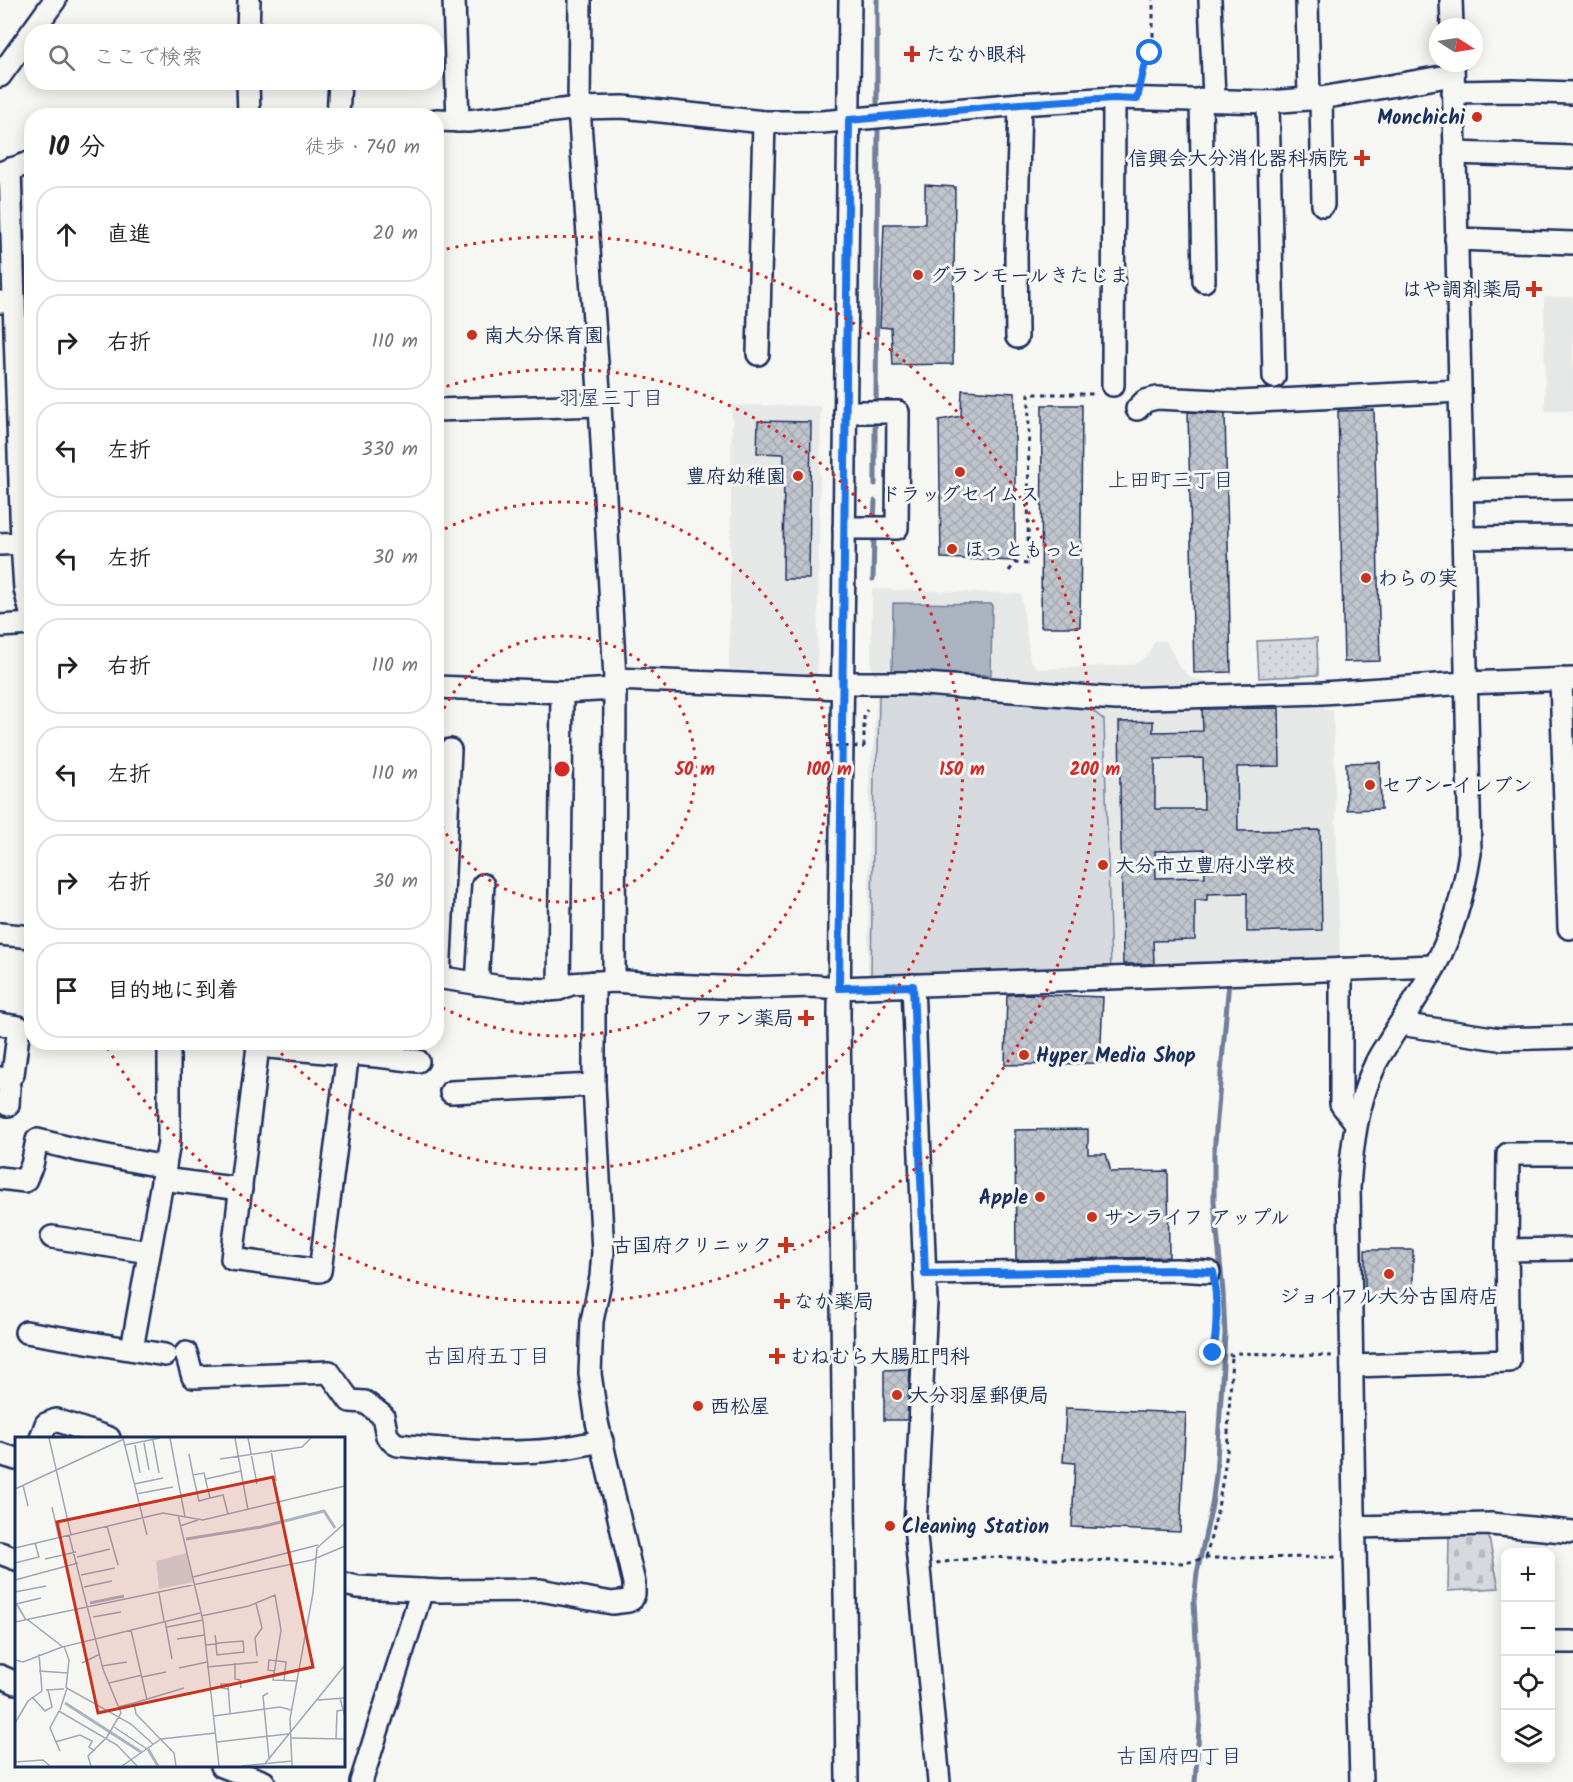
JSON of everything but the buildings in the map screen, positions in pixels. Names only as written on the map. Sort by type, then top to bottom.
[{"type":"street","points":[[38,24],[55,0]]},
{"type":"street","points":[[248,24],[249,0]]},
{"type":"street","points":[[454,0],[458,121]]},
{"type":"street","points":[[345,1584],[358,1587],[422,1590],[540,1590],[612,1603],[628,1601],[634,1594],[634,1583],[592,1394],[589,1364],[592,1321],[601,1277],[603,1252],[594,1085],[604,982],[615,684],[600,405],[579,108],[580,0]]},
{"type":"street","points":[[847,1782],[839,988],[850,0]]},
{"type":"street","points":[[1204,281],[1210,0]]},
{"type":"street","points":[[1307,0],[1323,205]]},
{"type":"street","points":[[1451,0],[1452,18]]},
{"type":"street","points":[[0,76],[24,43]]},
{"type":"street","points":[[444,120],[458,121],[579,108],[623,107],[764,122],[822,122],[1114,98],[1268,102],[1315,98],[1453,77],[1513,91],[1573,93]]},
{"type":"street","points":[[1361,1782],[1347,1361],[1351,1156],[1356,1123],[1365,1089],[1376,1062],[1435,966],[1448,940],[1466,882],[1470,853],[1453,77]]},
{"type":"street","points":[[248,90],[249,108]]},
{"type":"street","points":[[338,108],[340,90]]},
{"type":"street","points":[[1105,390],[1114,98]]},
{"type":"street","points":[[1268,102],[1274,377]]},
{"type":"street","points":[[1017,337],[1016,256],[1020,104]]},
{"type":"street","points":[[758,354],[764,122]]},
{"type":"street","points":[[1455,153],[1573,157]]},
{"type":"street","points":[[24,165],[5,171],[7,301],[17,422],[24,574]]},
{"type":"street","points":[[1456,239],[1573,243]]},
{"type":"street","points":[[1137,409],[1145,401],[1157,398],[1239,402],[1460,391]]},
{"type":"street","points":[[444,410],[600,405]]},
{"type":"street","points":[[844,528],[897,528],[898,517],[898,412],[845,412]]},
{"type":"street","points":[[1462,490],[1573,488]]},
{"type":"street","points":[[1463,538],[1573,537]]},
{"type":"street","points":[[0,544],[22,543]]},
{"type":"street","points":[[0,626],[24,624]]},
{"type":"street","points":[[444,687],[562,692],[615,684],[912,683],[1116,699],[1323,693],[1567,679],[1569,928]]},
{"type":"street","points":[[559,989],[562,692]]},
{"type":"street","points":[[444,864],[450,750]]},
{"type":"street","points":[[477,984],[483,885]]},
{"type":"street","points":[[0,934],[24,936]]},
{"type":"street","points":[[444,978],[508,988],[549,990],[571,984],[604,982],[745,988],[813,986],[839,988],[1435,966]]},
{"type":"street","points":[[1341,969],[1341,1104],[1356,1123]]},
{"type":"street","points":[[913,986],[926,1302],[915,1526],[939,1782]]},
{"type":"street","points":[[0,1024],[19,1028],[13,1074],[3,1079],[9,1087],[8,1105]]},
{"type":"street","points":[[1400,1024],[1499,1039],[1573,1037]]},
{"type":"street","points":[[132,1350],[164,1173],[170,1125],[169,1050]]},
{"type":"street","points":[[258,1050],[232,1260],[320,1271],[347,1050]]},
{"type":"street","points":[[358,1050],[418,1061]]},
{"type":"street","points":[[451,1092],[594,1085]]},
{"type":"street","points":[[0,1178],[25,1181],[32,1165],[37,1140],[164,1173],[241,1189]]},
{"type":"street","points":[[1347,1361],[1509,1360],[1508,1154],[1573,1154]]},
{"type":"street","points":[[52,1236],[149,1252]]},
{"type":"street","points":[[1507,1250],[1573,1249]]},
{"type":"street","points":[[925,1274],[1177,1270],[1209,1272]]},
{"type":"street","points":[[26,1332],[132,1350],[176,1354],[193,1377],[329,1372],[350,1401],[365,1402],[383,1416],[389,1440],[398,1445],[459,1451],[534,1451],[567,1448],[602,1441]]},
{"type":"street","points":[[41,1437],[46,1424],[56,1420],[107,1437]]},
{"type":"street","points":[[0,1454],[15,1459]]},
{"type":"street","points":[[1354,1527],[1491,1524],[1573,1532]]},
{"type":"street","points":[[0,1553],[15,1559]]},
{"type":"street","points":[[362,1782],[422,1590]]},
{"type":"street","points":[[1555,1642],[1573,1642]]},
{"type":"street","points":[[0,1676],[15,1683]]},
{"type":"street","points":[[225,1767],[264,1782]]},
{"type":"path","points":[[1137,99],[1154,36],[1153,0]]},
{"type":"path","points":[[1009,571],[1016,563],[1028,564],[1029,394],[1105,390]]},
{"type":"path","points":[[826,746],[864,747],[864,715],[867,710]]},
{"type":"path","points":[[1209,1272],[1213,1272],[1216,1288],[1217,1313],[1213,1353],[1347,1361]]},
{"type":"path","points":[[1206,1558],[1218,1508],[1227,1453],[1231,1355]]},
{"type":"path","points":[[919,1565],[985,1557],[1185,1563],[1206,1558],[1346,1557]]},
{"type":"shaded area","points":[[1544,297],[1573,297],[1573,411],[1545,411]]},
{"type":"shaded area","points":[[732,405],[821,406],[817,677],[729,675]]},
{"type":"shaded area","name":"大分市立豊府小学校","points":[[872,589],[1021,594],[1030,660],[1039,669],[1128,665],[1139,662],[1148,654],[1155,641],[1166,641],[1180,668],[1192,678],[1204,681],[1223,683],[1322,679],[1324,708],[1333,710],[1340,960],[1209,961],[1170,974],[868,979],[869,771],[873,750],[877,690],[871,673]]},
{"type":"shaded area","points":[[893,603],[992,604],[991,675],[892,673]]},
{"type":"green space","points":[[1317,638],[1318,675],[1259,678],[1257,641]]},
{"type":"green space","points":[[879,695],[1084,703],[1104,720],[1111,973],[871,977],[874,771],[878,751]]},
{"type":"green space","points":[[1488,1533],[1499,1588],[1448,1591],[1449,1535]]},
{"type":"waterway","points":[[877,0],[877,103]]},
{"type":"waterway","points":[[876,403],[878,125]]},
{"type":"waterway","points":[[875,419],[875,484]]},
{"type":"waterway","points":[[874,521],[875,501]]},
{"type":"waterway","points":[[873,579],[874,537]]},
{"type":"waterway","points":[[1195,1782],[1200,1719],[1194,1601],[1197,1573],[1216,1475],[1225,1334],[1214,1201],[1214,1153],[1229,981]]},
{"type":"place","name":"たなか眼科","points":[[912,54]]},
{"type":"place","name":"Monchichi","points":[[1477,117]]},
{"type":"place","name":"信興会大分消化器科病院","points":[[1362,158]]},
{"type":"place","name":"グランモールきたじま","points":[[918,275]]},
{"type":"place","name":"はや調剤薬局","points":[[1534,289]]},
{"type":"place","name":"南大分保育園","points":[[472,335]]},
{"type":"place","name":"ドラッグセイムス","points":[[960,472]]},
{"type":"place","name":"豊府幼稚園","points":[[798,476]]},
{"type":"place","name":"ほっともっと","points":[[952,549]]},
{"type":"place","name":"わらの実","points":[[1366,578]]},
{"type":"place","name":"セブン-イレブン","points":[[1370,785]]},
{"type":"place","name":"大分市立豊府小学校","points":[[1103,865]]},
{"type":"place","name":"ファン薬局","points":[[806,1018]]},
{"type":"place","name":"Hyper Media Shop","points":[[1024,1055]]},
{"type":"place","name":"Apple","points":[[1040,1197]]},
{"type":"place","name":"サンライフ アップル","points":[[1092,1217]]},
{"type":"place","name":"古国府クリニック","points":[[786,1245]]},
{"type":"place","name":"ジョイフル大分古国府店","points":[[1389,1274]]},
{"type":"place","name":"なか薬局","points":[[782,1301]]},
{"type":"place","name":"むねむら大腸肛門科","points":[[777,1356]]},
{"type":"place","name":"大分羽屋郵便局","points":[[897,1395]]},
{"type":"place","name":"西松屋","points":[[698,1406]]},
{"type":"place","name":"Cleaning Station","points":[[890,1526]]},
{"type":"district","name":"羽屋三丁目","points":[[611,398]]},
{"type":"district","name":"上田町三丁目","points":[[1171,480]]},
{"type":"district","name":"古国府五丁目","points":[[487,1356]]},
{"type":"district","name":"古国府四丁目","points":[[1179,1756]]},
{"type":"route","points":[[1150,53],[1144,67],[1137,99],[1114,98],[1020,104],[849,120],[839,988],[913,986],[925,1274],[1177,1270],[1213,1272],[1217,1306],[1213,1353]]}]
